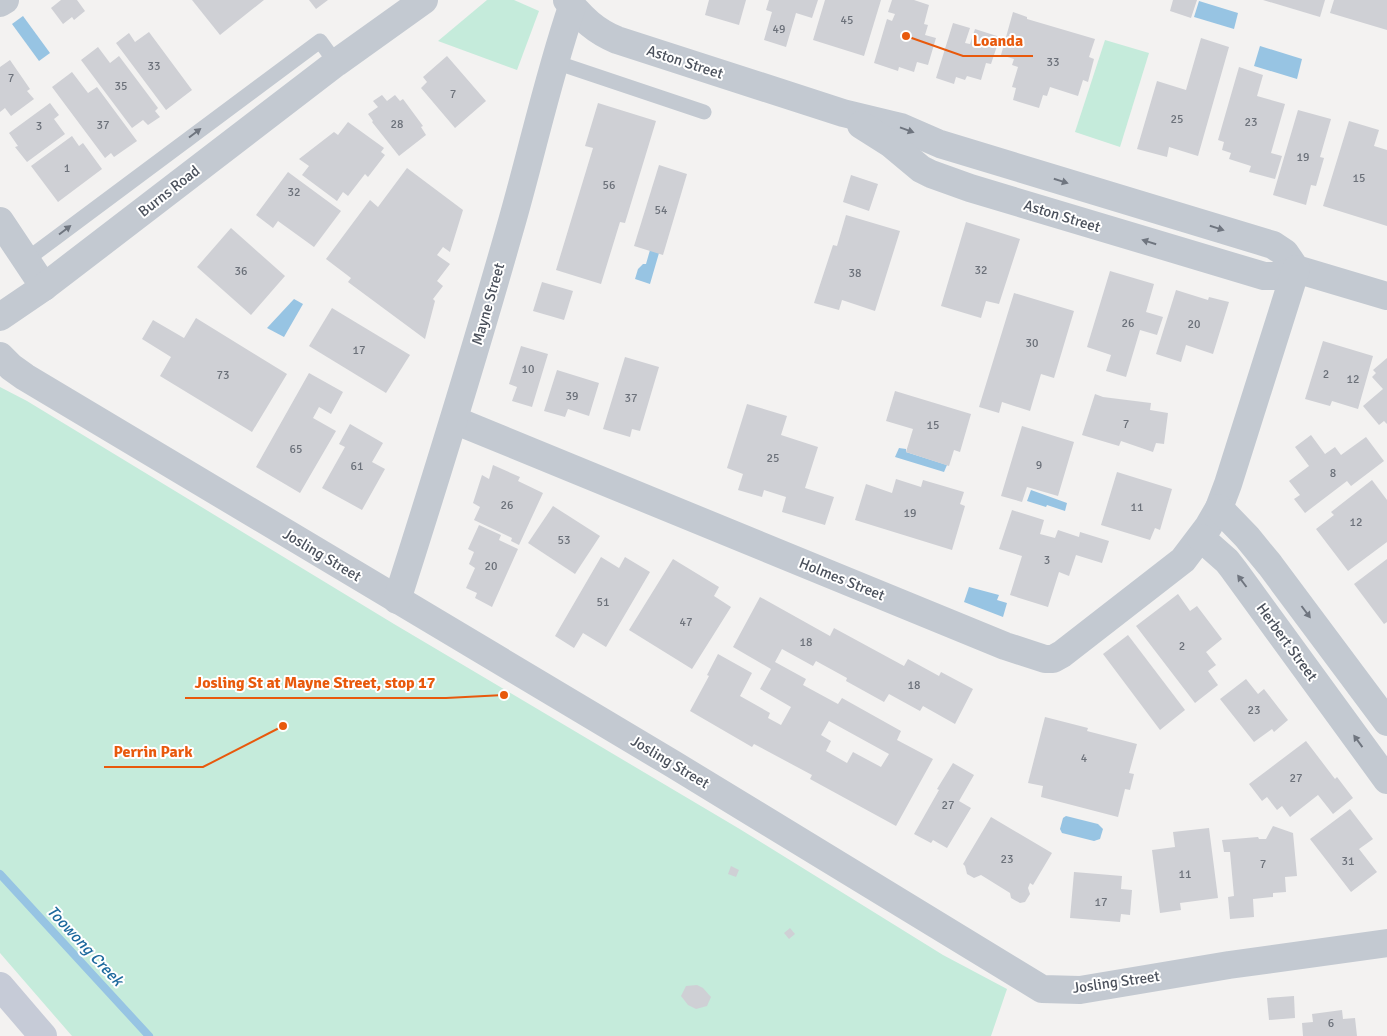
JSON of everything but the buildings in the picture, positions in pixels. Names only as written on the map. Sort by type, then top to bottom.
[{"type":"street","points":[[0,3],[4,0]]},
{"type":"street","name":"Burns Road","points":[[0,317],[44,287],[336,63],[424,0]]},
{"type":"street","name":"Mayne Street","points":[[397,600],[454,420],[510,231],[570,3]]},
{"type":"street","name":"Aston Street","points":[[570,3],[593,28],[617,40],[843,113],[901,127],[940,144],[1273,245],[1285,253],[1296,269]]},
{"type":"street","points":[[0,221],[44,287]]},
{"type":"street","points":[[1201,538],[1219,508],[1239,453],[1296,269],[1387,296]]},
{"type":"street","name":"Josling Street","points":[[0,356],[24,377],[673,764],[1042,989],[1080,990],[1387,943]]},
{"type":"street","name":"Holmes Street","points":[[454,420],[1005,646],[1046,660],[1053,659],[1062,654],[1159,580],[1183,560],[1201,538]]},
{"type":"street","points":[[1219,508],[1247,537],[1270,565],[1387,722]]},
{"type":"street","name":"Herbert Street","points":[[1201,538],[1231,566],[1387,780]]},
{"type":"street","points":[[0,986],[43,1036]]},
{"type":"lane","name":"Burns Road","points":[[26,260],[320,40],[336,63]]},
{"type":"lane","points":[[555,62],[704,112]]},
{"type":"green space","points":[[487,0],[514,0],[539,11],[517,70],[438,41]]},
{"type":"green space","points":[[1105,40],[1149,53],[1120,147],[1075,132]]},
{"type":"green space","points":[[0,387],[27,401],[394,624],[738,828],[943,955],[1007,989],[991,1036],[72,1036],[0,953]]},
{"type":"water","points":[[1199,1],[1238,13],[1234,29],[1194,17]]},
{"type":"water","points":[[23,16],[50,53],[39,61],[12,24]]},
{"type":"water","points":[[1260,46],[1302,59],[1297,79],[1254,66]]},
{"type":"water","points":[[650,250],[659,253],[650,284],[635,279],[638,269],[643,264],[646,264]]},
{"type":"water","points":[[294,299],[303,304],[284,337],[267,328]]},
{"type":"water","points":[[899,448],[947,465],[944,472],[895,457]]},
{"type":"water","points":[[1031,490],[1067,503],[1065,511],[1027,501]]},
{"type":"water","points":[[969,587],[999,595],[997,600],[1007,603],[1003,617],[964,602]]},
{"type":"water","points":[[1066,816],[1098,824],[1103,829],[1100,839],[1094,841],[1062,833],[1060,829],[1063,818]]},
{"type":"waterway","name":"Toowong Creek","points":[[0,874],[149,1036]]},
{"type":"place","name":"Loanda","points":[[906,36]]},
{"type":"place","name":"Josling St at Mayne Street, stop 17","points":[[504,695]]},
{"type":"place","name":"Perrin Park","points":[[283,726]]}]
